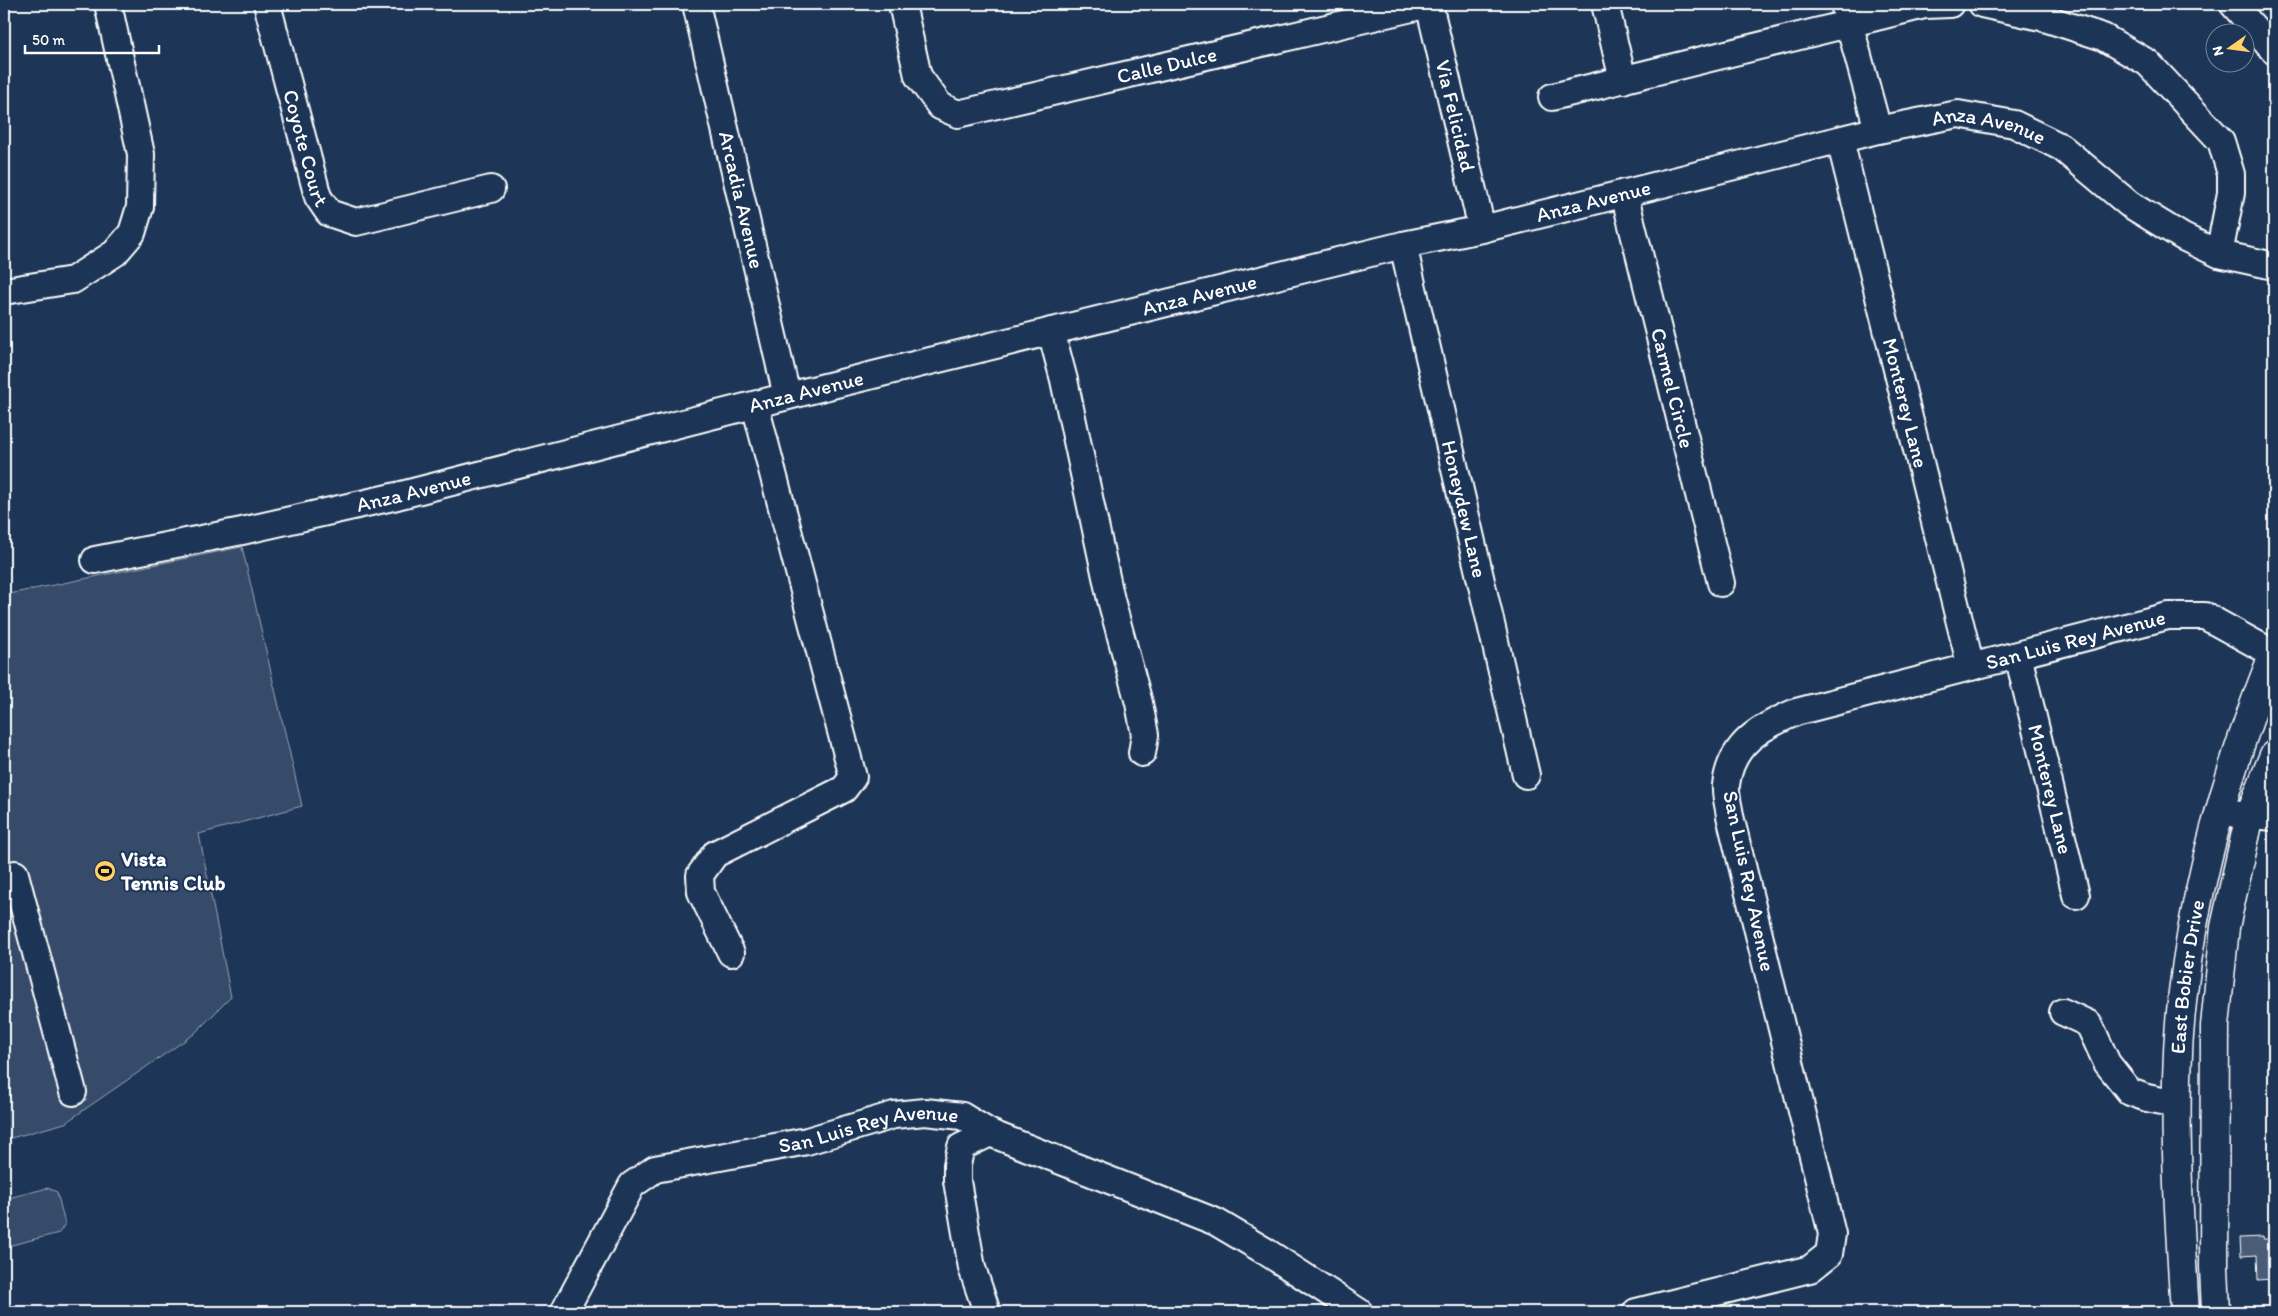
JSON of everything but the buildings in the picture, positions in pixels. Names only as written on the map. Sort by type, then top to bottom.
[{"type":"main road","name":"East Bobier Drive","points":[[2185,1312],[2178,1180],[2177,1077],[2193,920],[2219,812],[2274,654]]},
{"type":"main road","name":"East Bobier Drive","points":[[2216,1312],[2214,1267],[2215,1026],[2225,927],[2262,816],[2274,755]]},
{"type":"street","points":[[4,291],[73,280],[115,253],[132,233],[140,207],[141,154],[108,4]]},
{"type":"street","name":"Coyote Court","points":[[267,4],[318,197],[329,214],[356,222],[491,189]]},
{"type":"street","name":"Arcadia Avenue","points":[[696,4],[787,396]]},
{"type":"street","name":"Calle Dulce","points":[[902,4],[918,76],[940,106],[958,114],[1429,4]]},
{"type":"street","name":"Via Felicidad","points":[[1429,4],[1482,229]]},
{"type":"street","points":[[1605,4],[1623,80]]},
{"type":"street","points":[[1552,98],[1623,80],[1846,14],[1925,4],[1950,4]]},
{"type":"street","points":[[1982,4],[2041,17],[2102,37],[2148,63],[2221,141],[2231,174],[2231,193],[2219,254]]},
{"type":"street","points":[[2233,4],[2274,51]]},
{"type":"street","points":[[1846,14],[1878,130]]},
{"type":"street","name":"Anza Avenue","points":[[95,560],[242,531],[397,496],[787,396],[1051,331],[1403,245],[1482,229],[1878,130],[1958,114],[2014,124],[2061,148],[2129,204],[2183,237],[2219,254],[2274,266]]},
{"type":"street","name":"Monterey Lane","points":[[1840,140],[1971,666]]},
{"type":"street","name":"Carmel Circle","points":[[1624,194],[1721,583]]},
{"type":"street","name":"Honeydew Lane","points":[[1403,245],[1526,775]]},
{"type":"street","points":[[1051,331],[1064,380],[1111,600],[1139,703],[1145,735],[1142,753]]},
{"type":"street","points":[[731,953],[702,892],[700,875],[715,854],[844,790],[853,778],[755,405]]},
{"type":"street","name":"San Luis Rey Avenue","points":[[1636,1312],[1708,1304],[1810,1269],[1829,1254],[1832,1234],[1730,816],[1726,786],[1734,758],[1752,734],[1796,712],[2168,616],[2205,616],[2274,654]]},
{"type":"street","name":"Monterey Lane","points":[[2018,654],[2076,895]]},
{"type":"street","points":[[2219,812],[2262,816]]},
{"type":"street","points":[[4,877],[15,874],[72,1092]]},
{"type":"street","points":[[2062,1012],[2088,1024],[2107,1063],[2130,1092],[2147,1098],[2177,1104]]},
{"type":"street","name":"San Luis Rey Avenue","points":[[564,1312],[632,1185],[655,1169],[807,1141],[894,1115],[925,1112],[962,1116],[990,1133],[1216,1222],[1265,1251],[1359,1312]]},
{"type":"street","points":[[987,1312],[972,1268],[957,1181],[957,1164],[961,1147],[990,1133]]},
{"type":"shaded area","name":"Vista Tennis Club","points":[[242,547],[302,806],[199,834],[231,997],[194,1034],[65,1123],[4,1140],[4,595]]},
{"type":"shaded area","points":[[48,1188],[57,1192],[65,1224],[59,1233],[4,1247],[4,1199]]},
{"type":"place","name":"Vista Tennis Club","points":[[105,871]]}]
